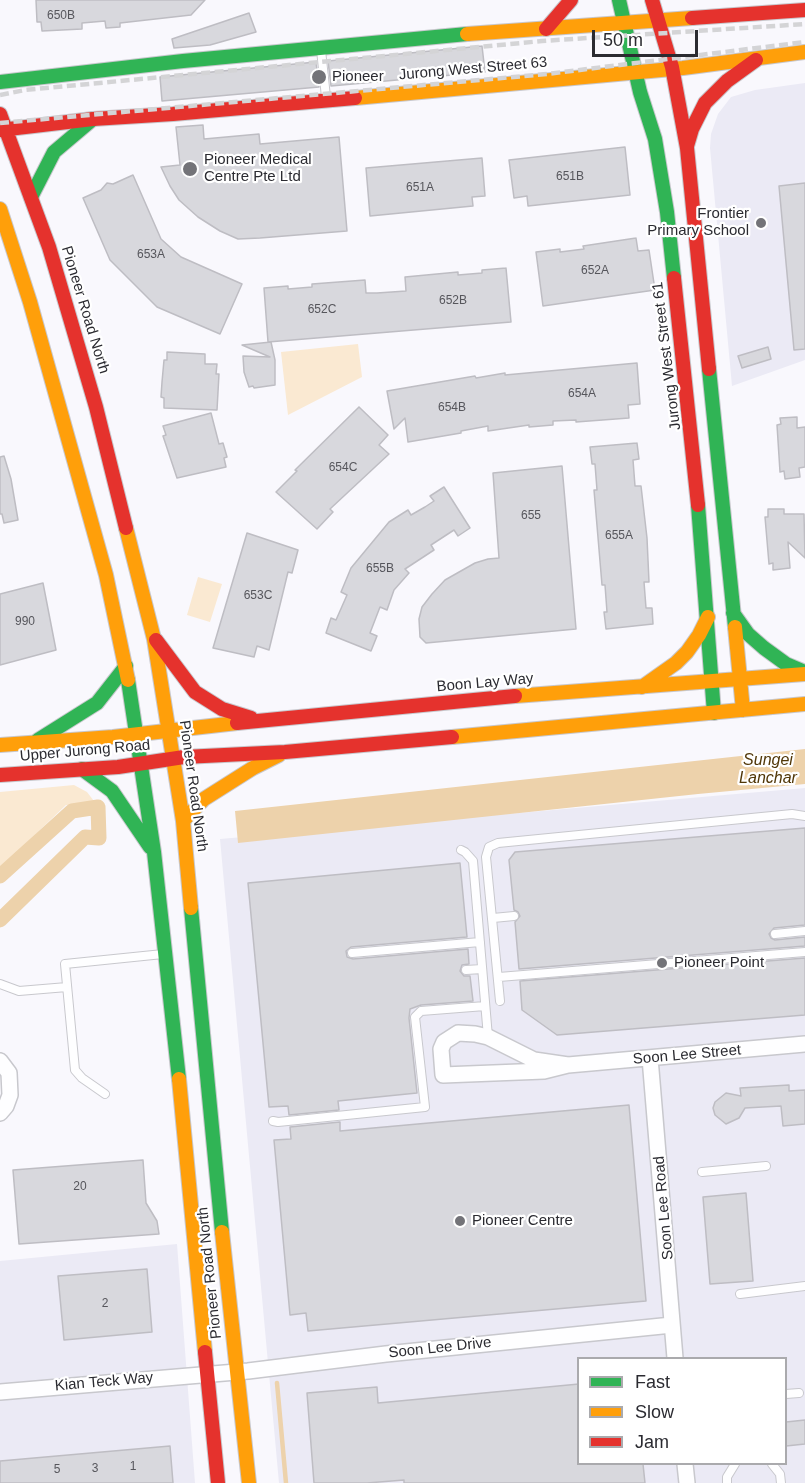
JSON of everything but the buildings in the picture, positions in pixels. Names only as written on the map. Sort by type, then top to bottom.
[{"type":"main road","points":[[546,29],[571,0]]},
{"type":"main road","name":"Jurong West Street 61","points":[[619,0],[640,92],[655,139],[667,212],[693,442],[714,713]]},
{"type":"main road","points":[[652,0],[672,67],[687,148],[743,710]]},
{"type":"main road","points":[[0,82],[183,61],[491,32],[805,10]]},
{"type":"main road","name":"Jurong West Street 63","points":[[3,129],[672,67],[683,68],[805,52]]},
{"type":"main road","points":[[687,148],[692,129],[705,103],[727,81],[760,58]]},
{"type":"main road","name":"Pioneer Road North","points":[[0,114],[3,129],[31,197],[48,247],[96,407],[154,639],[183,821],[218,1199],[249,1483]]},
{"type":"main road","points":[[31,197],[54,152],[93,119]]},
{"type":"main road","name":"Pioneer Road North","points":[[0,209],[30,302],[87,506],[106,575],[126,666],[137,733],[165,953],[209,1373],[218,1483]]},
{"type":"main road","points":[[733,614],[748,634],[764,648],[786,664],[805,673]]},
{"type":"main road","points":[[640,688],[676,663],[687,652],[708,616]]},
{"type":"main road","points":[[154,639],[195,692],[222,709],[259,721]]},
{"type":"main road","points":[[35,742],[97,703],[126,666]]},
{"type":"main road","name":"Boon Lay Way","points":[[168,730],[520,696],[805,673]]},
{"type":"main road","points":[[172,759],[285,752],[805,705]]},
{"type":"main road","name":"Upper Jurong Road","points":[[0,745],[114,737],[168,730]]},
{"type":"main road","points":[[183,821],[204,800],[253,768],[285,752]]},
{"type":"main road","name":"Upper Jurong Road","points":[[0,776],[141,764],[172,759]]},
{"type":"main road","points":[[82,769],[112,791],[153,852]]},
{"type":"street","name":"Soon Lee Street","points":[[568,1065],[534,1060],[488,1037],[475,1034],[458,1033],[448,1038],[441,1049],[443,1075],[544,1071],[568,1065],[805,1044]]},
{"type":"street","name":"Soon Lee Road","points":[[650,1058],[664,1204],[675,1357]]},
{"type":"street","points":[[0,1061],[9,1073],[10,1095],[6,1106],[0,1113]]},
{"type":"street","name":"Soon Lee Drive","points":[[209,1373],[672,1325]]},
{"type":"street","name":"Kian Teck Way","points":[[0,1392],[209,1373]]},
{"type":"street","points":[[685,1465],[687,1483]]},
{"type":"lane","points":[[321,48],[327,100]]},
{"type":"lane","points":[[500,1001],[486,857],[489,847],[498,843],[792,814],[805,816]]},
{"type":"lane","points":[[461,850],[473,861],[488,1037]]},
{"type":"lane","points":[[493,918],[514,916]]},
{"type":"lane","points":[[775,934],[805,931]]},
{"type":"lane","points":[[351,953],[480,942]]},
{"type":"lane","points":[[499,977],[805,952]]},
{"type":"lane","points":[[105,1094],[82,1078],[75,1070],[64,967],[68,963],[165,953]]},
{"type":"lane","points":[[466,970],[482,969]]},
{"type":"lane","points":[[0,984],[19,991],[67,987]]},
{"type":"lane","points":[[273,1121],[425,1107],[415,1017],[421,1011],[485,1006]]},
{"type":"lane","points":[[702,1172],[766,1166]]},
{"type":"lane","points":[[740,1294],[805,1286]]},
{"type":"lane","points":[[787,1394],[799,1393]]},
{"type":"lane","points":[[727,1483],[727,1477],[734,1465]]},
{"type":"lane","points":[[773,1465],[780,1474],[781,1483]]},
{"type":"shaded area","name":"Frontier Primary School","points":[[805,83],[805,360],[732,386],[710,148],[711,134],[718,114],[731,97],[755,90]]},
{"type":"shaded area","points":[[358,344],[362,377],[288,415],[281,352]]},
{"type":"shaded area","points":[[198,577],[222,584],[210,622],[187,615]]},
{"type":"shaded area","points":[[74,785],[87,792],[97,805],[66,805],[0,868],[0,792]]},
{"type":"shaded area","points":[[805,788],[805,1483],[279,1483],[220,839]]},
{"type":"shaded area","points":[[177,1244],[195,1483],[0,1483],[0,1261]]},
{"type":"water","name":"Sungei Lanchar","points":[[805,749],[805,784],[238,843],[235,811]]},
{"type":"waterway","points":[[0,876],[72,811],[98,807],[99,838],[85,837],[0,920]]},
{"type":"waterway","points":[[277,1383],[286,1483]]},
{"type":"railway","points":[[0,95],[25,90],[542,41],[805,24]]},
{"type":"railway","points":[[0,123],[547,74],[805,42]]},
{"type":"traffic: fast","points":[[619,0],[640,92],[655,139],[667,212],[674,278]]},
{"type":"traffic: fast","points":[[0,82],[183,61],[467,34]]},
{"type":"traffic: fast","points":[[31,197],[54,152],[93,119]]},
{"type":"traffic: fast","points":[[709,369],[735,627]]},
{"type":"traffic: fast","points":[[698,505],[714,713]]},
{"type":"traffic: fast","points":[[733,613],[748,634],[764,648],[786,664],[805,672]]},
{"type":"traffic: fast","points":[[38,740],[97,703],[126,666]]},
{"type":"traffic: fast","points":[[128,680],[154,852],[179,1079]]},
{"type":"traffic: fast","points":[[82,769],[112,791],[150,847]]},
{"type":"traffic: fast","points":[[191,908],[222,1232]]},
{"type":"traffic: slow","points":[[467,34],[692,18]]},
{"type":"traffic: slow","points":[[355,98],[683,68],[805,52]]},
{"type":"traffic: slow","points":[[0,209],[30,302],[106,575],[128,680]]},
{"type":"traffic: slow","points":[[126,528],[154,639],[183,821],[191,908]]},
{"type":"traffic: slow","points":[[642,687],[676,663],[687,652],[708,617]]},
{"type":"traffic: slow","points":[[735,627],[743,710]]},
{"type":"traffic: slow","points":[[515,696],[805,674]]},
{"type":"traffic: slow","points":[[452,737],[805,704]]},
{"type":"traffic: slow","points":[[0,745],[113,737],[237,723]]},
{"type":"traffic: slow","points":[[183,821],[204,799],[253,768],[279,755]]},
{"type":"traffic: slow","points":[[179,1079],[205,1352]]},
{"type":"traffic: slow","points":[[222,1232],[249,1483]]},
{"type":"traffic: jam","points":[[546,29],[571,0]]},
{"type":"traffic: jam","points":[[652,0],[672,67],[687,148],[709,369]]},
{"type":"traffic: jam","points":[[692,18],[805,10]]},
{"type":"traffic: jam","points":[[687,146],[692,129],[705,103],[727,81],[756,60]]},
{"type":"traffic: jam","points":[[0,130],[93,119],[355,98]]},
{"type":"traffic: jam","points":[[0,114],[49,247],[96,407],[126,528]]},
{"type":"traffic: jam","points":[[674,278],[698,505]]},
{"type":"traffic: jam","points":[[156,640],[195,692],[222,709],[251,718]]},
{"type":"traffic: jam","points":[[237,723],[515,696]]},
{"type":"traffic: jam","points":[[0,775],[118,767],[184,757],[285,752],[452,737]]},
{"type":"traffic: jam","points":[[205,1352],[218,1483]]},
{"type":"place","name":"Pioneer","points":[[319,77]]},
{"type":"place","name":"Pioneer Medical Centre Pte Ltd","points":[[190,169]]},
{"type":"place","name":"Frontier Primary School","points":[[761,223]]},
{"type":"place","name":"Pioneer Point","points":[[662,963]]},
{"type":"place","name":"Pioneer Centre","points":[[460,1221]]}]
